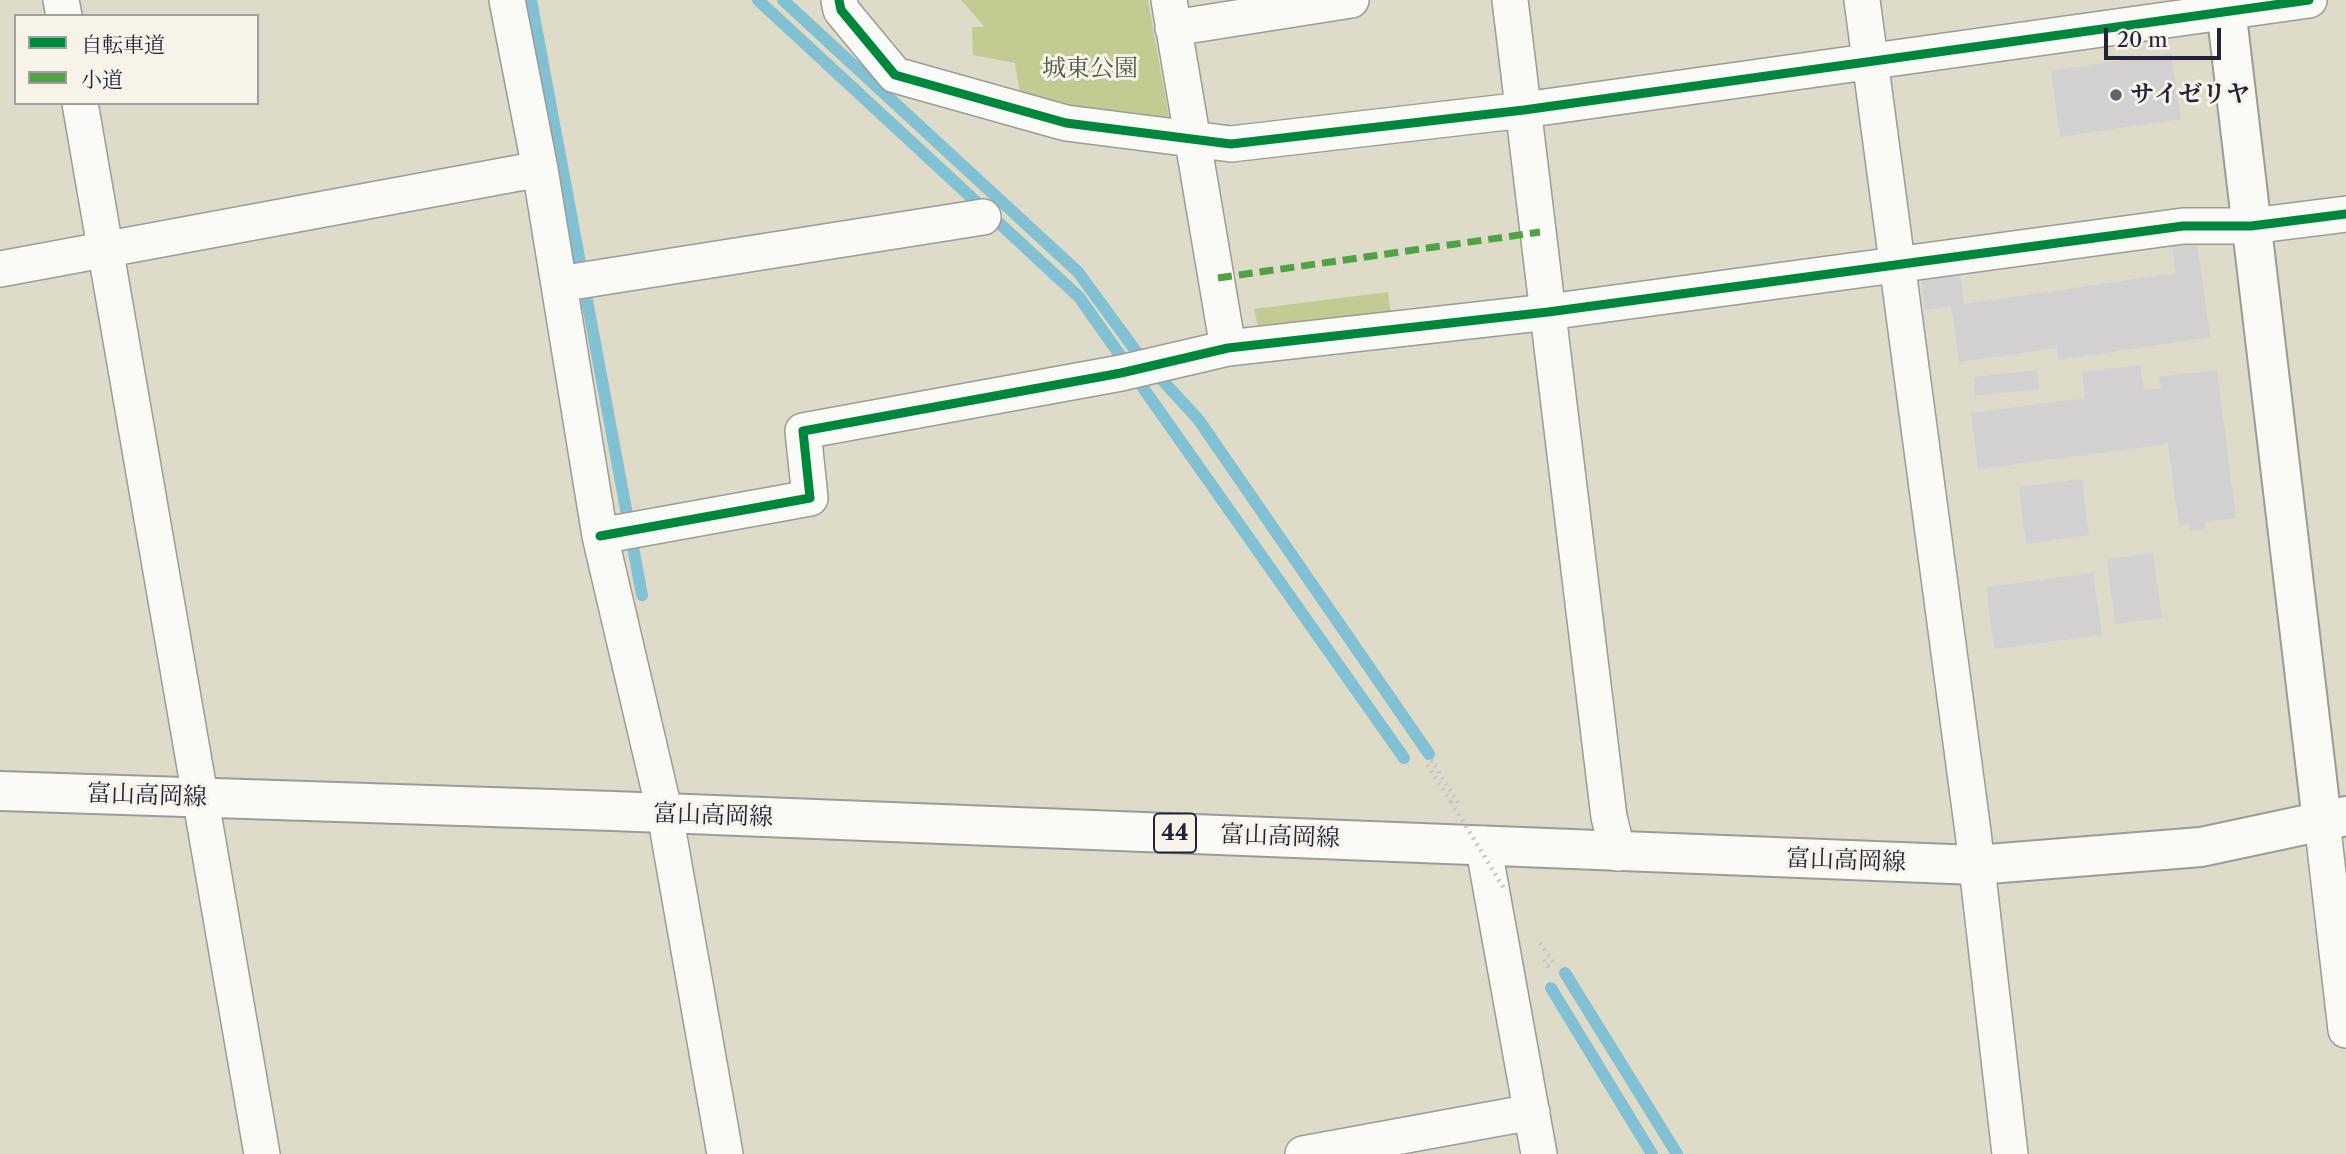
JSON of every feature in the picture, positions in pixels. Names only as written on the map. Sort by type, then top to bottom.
[{"type":"main road","points":[[2225,6],[2251,226],[2334,819]]},
{"type":"main road","name":"富山高岡線","points":[[0,791],[1483,844],[1618,853],[1976,866],[2202,847],[2334,819]]},
{"type":"street","points":[[507,0],[559,284],[619,534],[725,1154]]},
{"type":"street","points":[[839,0],[841,10],[895,75],[1066,123],[1231,144],[1524,110],[1870,63],[2225,6],[2309,0]]},
{"type":"street","points":[[1228,348],[1171,14],[1351,0]]},
{"type":"street","points":[[1510,0],[1609,817],[1618,853]]},
{"type":"street","points":[[1862,0],[1976,866],[2010,1154]]},
{"type":"street","points":[[80,105],[262,1154]]},
{"type":"street","points":[[0,269],[540,169]]},
{"type":"street","points":[[619,534],[810,498],[803,431],[1121,373],[1228,348],[1548,312],[2182,226],[2251,226],[2346,214]]},
{"type":"street","points":[[559,284],[983,217]]},
{"type":"street","points":[[2334,819],[2346,1030]]},
{"type":"street","points":[[1483,844],[1539,1154]]},
{"type":"street","points":[[1303,1154],[1532,1112]]},
{"type":"path","points":[[1464,812],[1432,761],[1427,764],[1505,890]]},
{"type":"green space","name":"城東公園","points":[[961,0],[1148,0],[1174,146],[1026,131],[1015,63],[973,55],[972,27],[985,27]]},
{"type":"green space","points":[[1388,292],[1395,344],[1266,360],[1254,309]]},
{"type":"building","name":"サイゼリヤ","points":[[2171,53],[2181,119],[2060,137],[2051,71]]},
{"type":"building","points":[[2197,241],[2210,337],[2058,360],[2057,348],[1959,362],[1951,306],[1925,310],[1921,281],[1960,275],[1964,304],[2048,292],[2176,273],[2172,245]]},
{"type":"building","points":[[2140,365],[2144,390],[2161,388],[2159,377],[2217,370],[2236,518],[2205,522],[2206,529],[2190,531],[2189,524],[2179,526],[2168,444],[1978,469],[1971,413],[2085,398],[2082,372]]},
{"type":"building","points":[[2037,370],[2039,389],[1975,396],[1974,377]]},
{"type":"building","points":[[2082,479],[2089,535],[2026,544],[2019,487]]},
{"type":"building","points":[[2153,553],[2162,618],[2115,624],[2107,559]]},
{"type":"building","points":[[2093,573],[2102,635],[1994,649],[1986,587]]},
{"type":"waterway","points":[[531,0],[642,595]]},
{"type":"waterway","points":[[758,0],[1079,297],[1404,758]]},
{"type":"waterway","points":[[783,0],[1078,272],[1138,354],[1198,419],[1429,754]]},
{"type":"waterway","points":[[1565,973],[1677,1154]]},
{"type":"waterway","points":[[1551,988],[1652,1154]]},
{"type":"marked path","points":[[1218,278],[1540,232]]},
{"type":"cycle path","points":[[839,0],[841,10],[895,75],[1066,123],[1231,144],[1524,110],[2309,0]]},
{"type":"cycle path","points":[[600,536],[810,498],[803,431],[1121,373],[1228,348],[1548,312],[2183,226],[2251,226],[2346,214]]},
{"type":"place","name":"サイゼリヤ","points":[[2116,95]]}]
